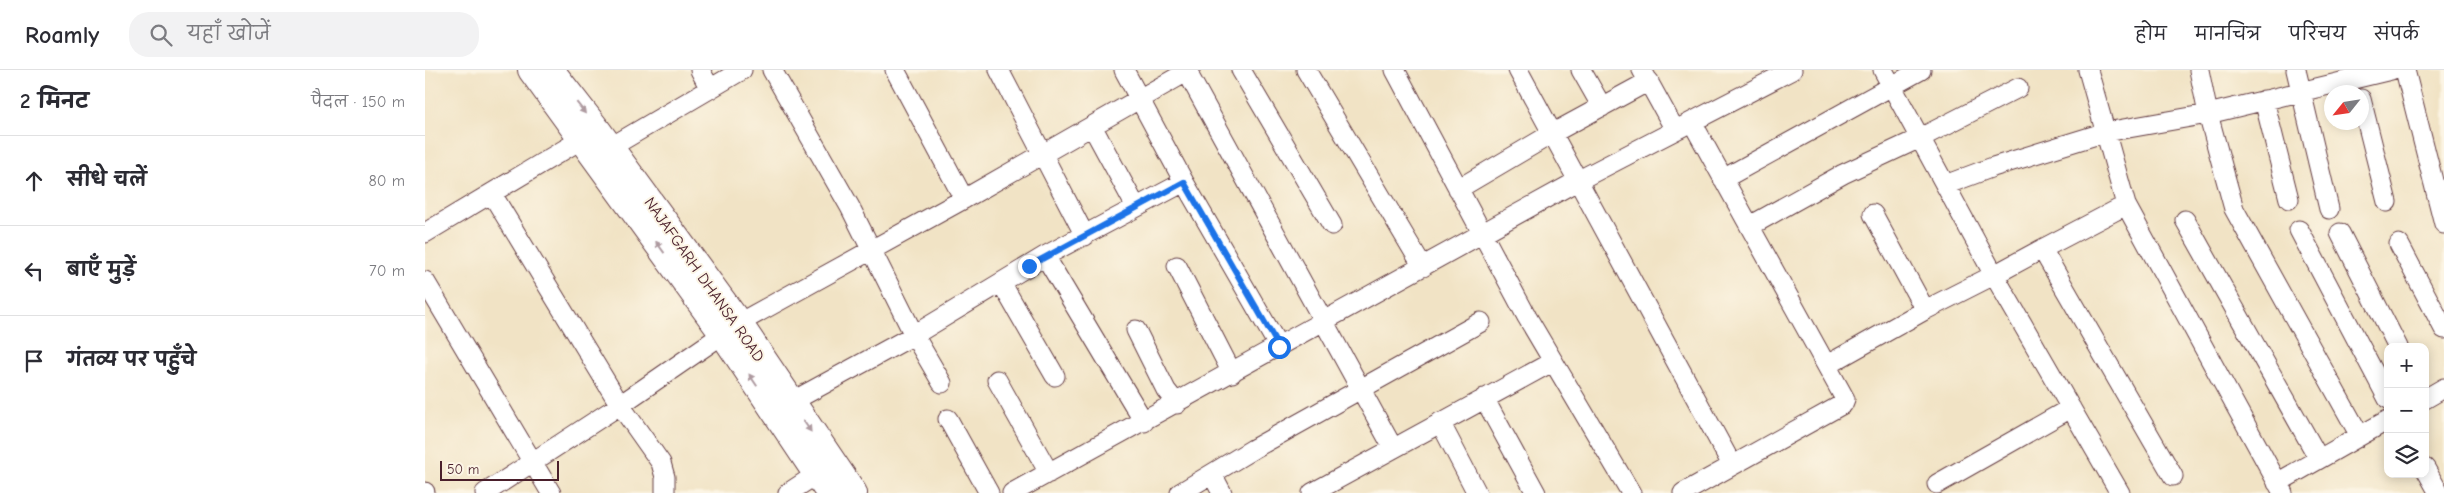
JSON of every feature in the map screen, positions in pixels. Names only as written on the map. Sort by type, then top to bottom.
[{"type":"main road","name":"NAJAFGARH DHANSA ROAD","points":[[531,70],[597,139]]},
{"type":"main road","name":"NAJAFGARH DHANSA ROAD","points":[[551,70],[597,139],[730,328],[823,484]]},
{"type":"main road","name":"NAJAFGARH DHANSA ROAD","points":[[730,328],[791,402],[854,493]]},
{"type":"street","points":[[700,70],[709,89]]},
{"type":"street","points":[[425,233],[492,194],[597,139],[709,89],[742,70]]},
{"type":"street","points":[[772,70],[871,249],[914,335],[942,384]]},
{"type":"street","points":[[895,70],[964,198]]},
{"type":"street","points":[[999,70],[1085,236]]},
{"type":"street","points":[[1124,70],[1184,182],[1279,347]]},
{"type":"street","points":[[1241,70],[1332,225]]},
{"type":"street","points":[[1306,70],[1423,267]]},
{"type":"street","points":[[1395,70],[1552,362],[1631,493]]},
{"type":"street","points":[[1518,70],[1732,465]]},
{"type":"street","points":[[1581,70],[1602,107]]},
{"type":"street","points":[[1012,493],[1177,404],[1579,180],[1792,70]]},
{"type":"street","points":[[1723,179],[1887,77],[1921,70]]},
{"type":"street","points":[[2088,70],[2126,205],[2280,488],[2319,459],[2384,422]]},
{"type":"street","points":[[2199,70],[2234,209],[2360,436]]},
{"type":"street","points":[[2296,70],[2329,209]]},
{"type":"street","points":[[1945,185],[1993,167],[2106,132],[2209,114],[2301,91],[2357,80],[2391,70]]},
{"type":"street","points":[[2405,70],[2444,224]]},
{"type":"street","points":[[486,493],[620,405],[730,328],[1188,71],[1393,448]]},
{"type":"street","points":[[1459,189],[1553,133],[1602,107],[1645,76],[1723,179],[1845,400],[1843,404],[1683,493]]},
{"type":"street","points":[[1887,77],[1994,275],[2120,493]]},
{"type":"street","points":[[1750,226],[1843,174],[1920,138],[2018,88]]},
{"type":"street","points":[[2264,100],[2289,199]]},
{"type":"street","points":[[1092,126],[1136,208]]},
{"type":"street","points":[[2369,130],[2387,202]]},
{"type":"street","points":[[791,402],[914,335],[1002,284],[1045,256],[1184,182]]},
{"type":"street","points":[[492,194],[620,405],[661,463],[665,477],[665,493]]},
{"type":"street","points":[[1827,365],[1925,310],[2126,205]]},
{"type":"street","points":[[1873,214],[1925,310]]},
{"type":"street","points":[[2185,220],[2319,459]]},
{"type":"street","points":[[2299,230],[2384,390]]},
{"type":"street","points":[[2340,233],[2396,343]]},
{"type":"street","points":[[2399,244],[2444,329]]},
{"type":"street","points":[[2042,249],[2173,476]]},
{"type":"street","points":[[1045,256],[1144,422]]},
{"type":"street","points":[[1177,266],[1232,373]]},
{"type":"street","points":[[425,281],[551,493]]},
{"type":"street","points":[[1002,284],[1055,376]]},
{"type":"street","points":[[1180,493],[1253,449],[1481,322]]},
{"type":"street","points":[[1136,330],[1166,390],[1177,404]]},
{"type":"street","points":[[1312,493],[1552,362]]},
{"type":"street","points":[[997,380],[1049,473]]},
{"type":"street","points":[[2429,397],[2444,388]]},
{"type":"street","points":[[1484,398],[1536,493]]},
{"type":"street","points":[[1937,484],[2071,408]]},
{"type":"street","points":[[948,419],[989,493]]},
{"type":"street","points":[[1440,422],[1477,493]]},
{"type":"street","points":[[1212,474],[1222,493]]},
{"type":"street","points":[[2429,475],[2439,493]]},
{"type":"street","points":[[788,493],[823,484]]},
{"type":"route","points":[[1029,266],[1184,182],[1279,347]]}]
